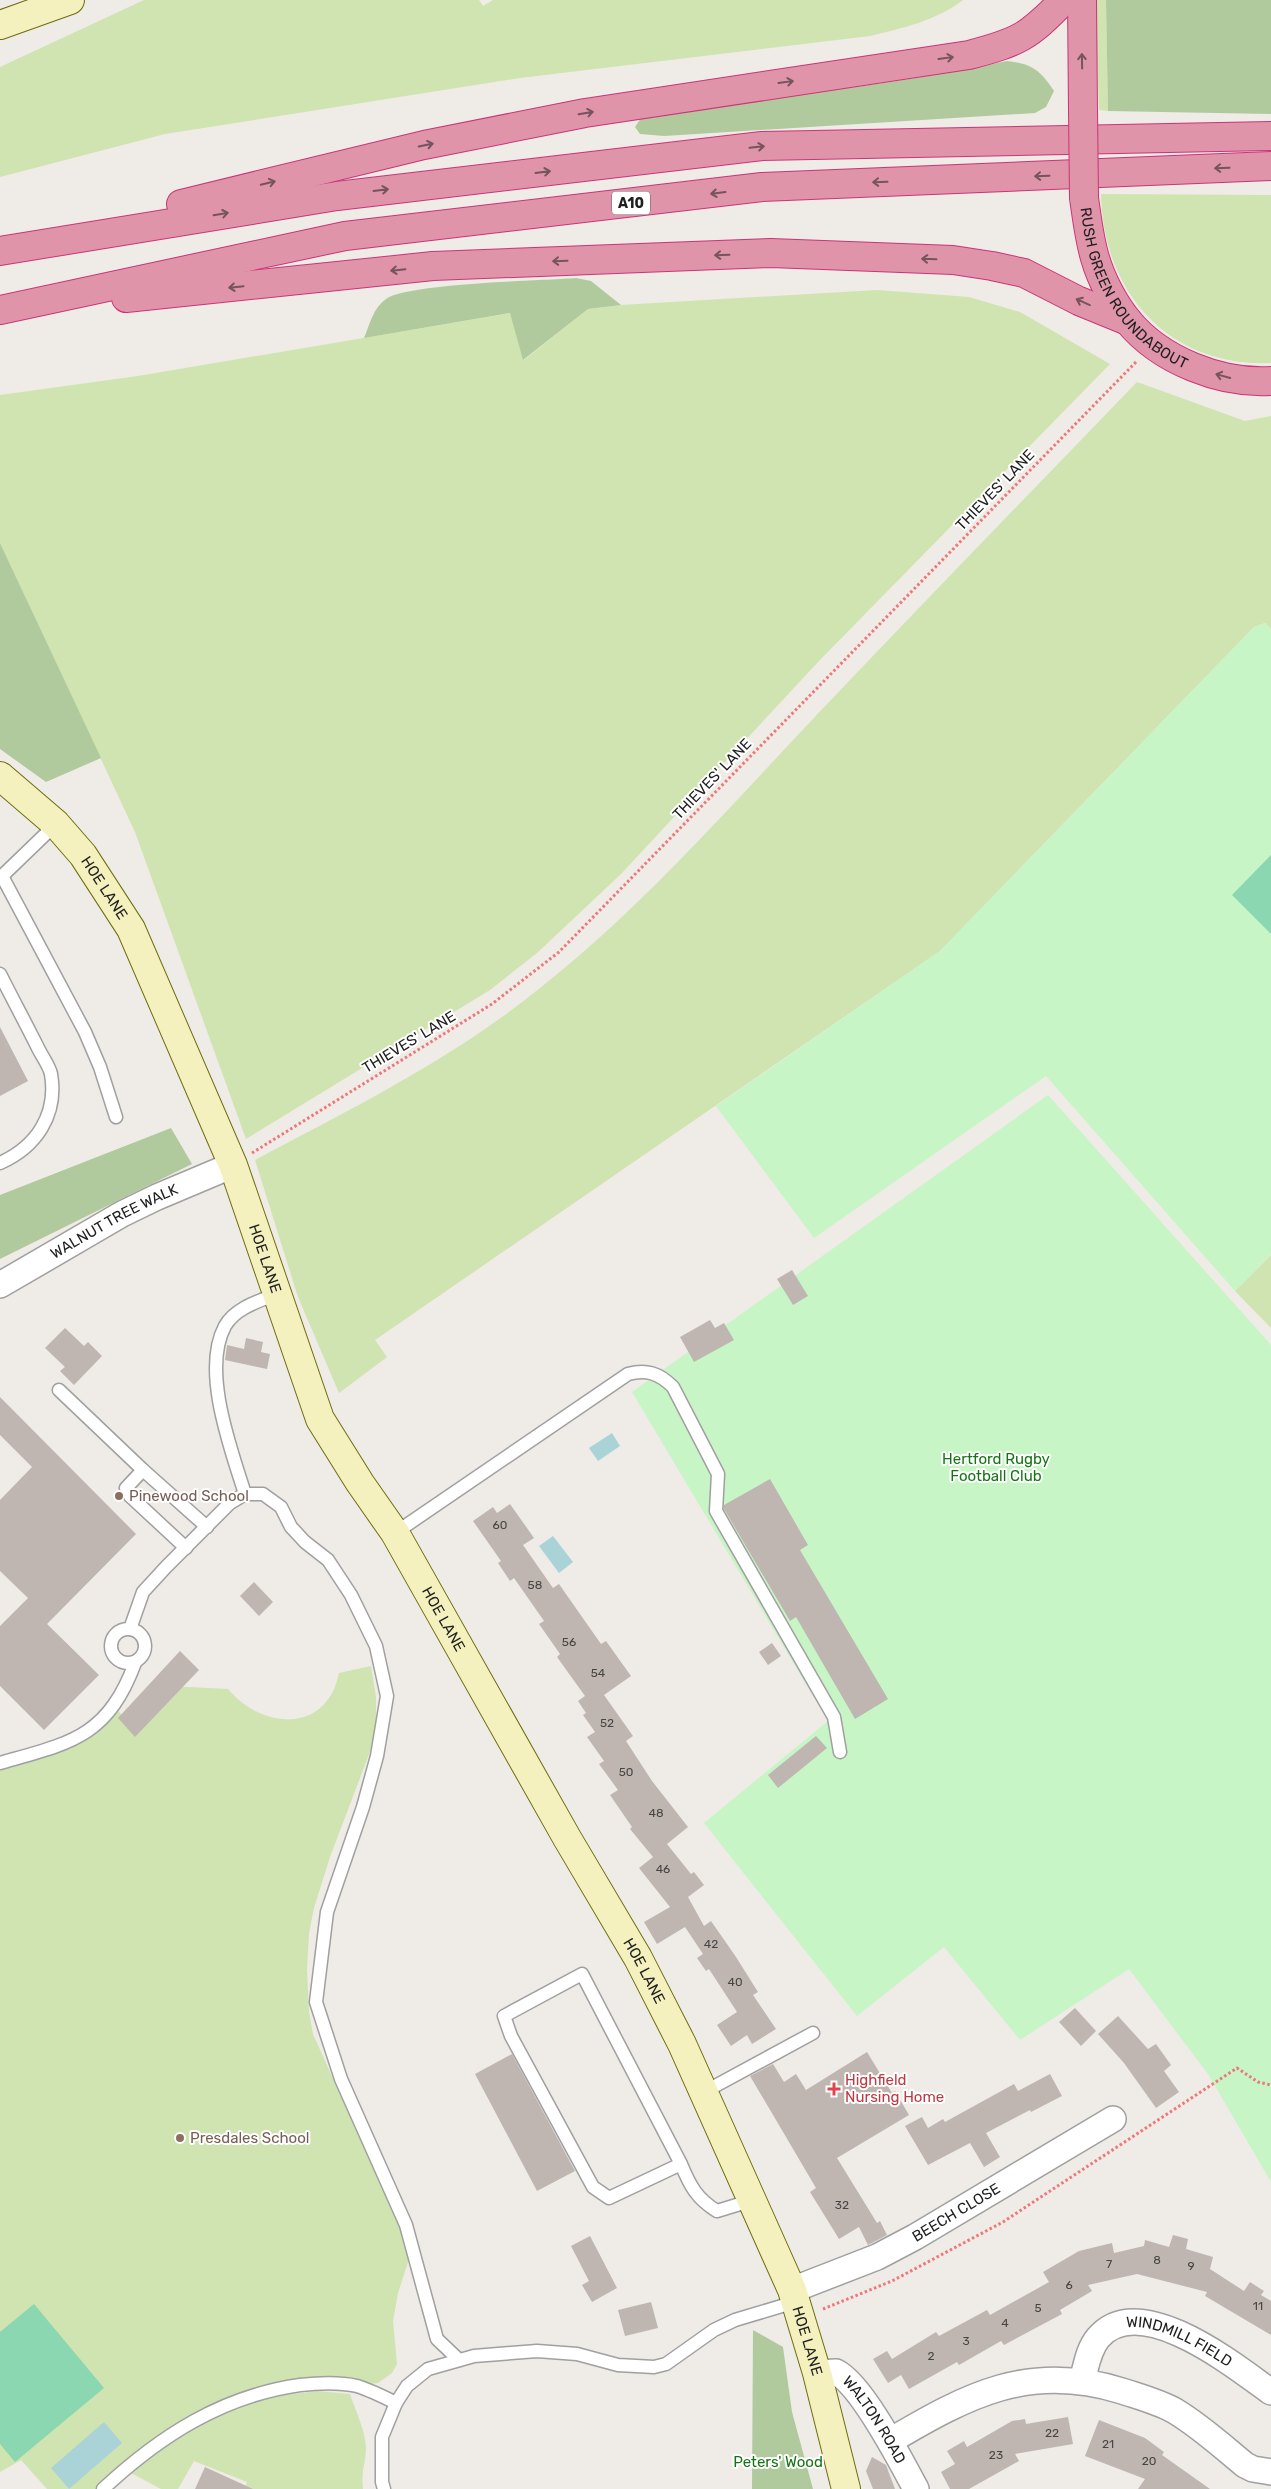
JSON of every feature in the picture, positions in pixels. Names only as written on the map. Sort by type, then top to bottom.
[{"type":"highway","points":[[0,250],[424,145],[585,112],[969,55],[1004,46],[1025,37],[1041,24],[1064,0]]},
{"type":"highway","name":"RUSH GREEN ROUNDABOUT","points":[[1082,0],[1084,198],[1095,258],[1106,285],[1128,321],[1154,345],[1198,370],[1229,378],[1271,381]]},
{"type":"highway","points":[[0,250],[337,196],[762,146],[1271,136]]},
{"type":"highway","name":"A10","points":[[0,311],[345,236],[762,187],[1271,166]]},
{"type":"highway","points":[[0,311],[433,266],[771,253],[953,260],[992,266],[1024,273],[1079,301],[1128,321]]},
{"type":"street","points":[[13,14],[70,0]]},
{"type":"street","name":"HOE LANE","points":[[0,776],[40,808],[83,855],[131,930],[233,1165],[320,1419],[360,1483],[395,1533],[567,1838],[638,1958],[704,2092],[753,2200],[796,2303],[817,2373],[846,2489]]},
{"type":"street","name":"WALNUT TREE WALK","points":[[0,1285],[122,1214],[156,1197],[233,1165]]},
{"type":"street","name":"BEECH CLOSE","points":[[796,2303],[908,2241],[1113,2119]]},
{"type":"street","name":"WINDMILL FIELD","points":[[1082,2381],[1091,2350],[1101,2335],[1112,2327],[1137,2322],[1161,2326],[1215,2352],[1271,2392]]},
{"type":"street","name":"WALTON ROAD","points":[[817,2373],[830,2370],[841,2374],[867,2406],[890,2441],[916,2489]]},
{"type":"street","points":[[890,2441],[951,2405],[991,2390],[1035,2381],[1082,2381],[1130,2394],[1175,2411],[1244,2464],[1253,2469],[1271,2472]]},
{"type":"lane","points":[[56,824],[1,877],[84,1032],[100,1067],[116,1117]]},
{"type":"lane","points":[[0,974],[50,1072],[52,1093],[50,1113],[33,1141],[17,1155],[0,1163]]},
{"type":"lane","points":[[245,1494],[221,1416],[217,1385],[217,1351],[226,1325],[246,1306],[277,1294]]},
{"type":"lane","points":[[395,1533],[628,1374],[640,1371],[650,1372],[665,1379],[673,1386],[718,1474],[716,1511],[834,1717],[840,1752]]},
{"type":"lane","points":[[59,1390],[143,1470],[207,1527]]},
{"type":"lane","points":[[143,1470],[126,1488],[130,1496],[186,1548]]},
{"type":"lane","points":[[130,1629],[143,1592],[230,1503],[245,1494],[263,1494],[281,1507],[291,1527],[305,1542],[328,1560],[351,1595],[376,1646],[387,1696],[377,1756],[363,1807],[327,1912],[316,2002],[341,2079],[406,2225],[437,2339],[459,2360]]},
{"type":"lane","points":[[0,1763],[56,1746],[88,1732],[115,1703],[135,1663],[144,1655],[146,1644],[140,1634],[130,1629],[125,1629],[115,1635],[111,1651],[114,1657],[123,1663],[135,1663]]},
{"type":"lane","points":[[681,2164],[609,2198],[593,2187],[511,2036],[504,2016],[582,1974],[681,2164],[688,2180],[702,2202],[717,2211],[753,2200]]},
{"type":"lane","points":[[704,2092],[813,2033]]},
{"type":"lane","points":[[384,2489],[382,2482],[382,2437],[396,2403],[407,2386],[428,2369],[459,2360],[504,2352],[537,2351],[576,2354],[618,2365],[654,2367],[666,2364],[714,2330],[735,2320],[796,2303]]},
{"type":"lane","points":[[103,2489],[175,2431],[221,2406],[268,2390],[318,2383],[356,2386],[396,2403]]},
{"type":"path","name":"THIEVES' LANE","points":[[233,1165],[492,1004],[558,952],[1154,345]]},
{"type":"path","points":[[796,2303],[892,2280],[1003,2222],[1237,2068],[1258,2082],[1271,2085]]},
{"type":"green space","points":[[144,0],[479,0],[483,6],[493,0],[963,0],[930,19],[870,36],[520,78],[165,134],[0,177],[0,67]]},
{"type":"green space","points":[[1095,0],[1106,0],[1108,111],[1099,110]]},
{"type":"green space","points":[[1106,0],[1271,0],[1271,114],[1108,111]]},
{"type":"green space","points":[[1007,61],[1029,66],[1040,73],[1054,91],[1046,107],[1035,113],[664,136],[640,134],[635,127],[641,118],[916,78]]},
{"type":"green space","points":[[1101,194],[1271,195],[1271,363],[1234,361],[1202,352],[1173,337],[1148,317],[1129,292],[1114,263],[1105,230]]},
{"type":"green space","points":[[576,278],[591,281],[621,305],[588,309],[523,360],[510,313],[364,338],[378,307],[386,299],[399,294],[447,286]]},
{"type":"green space","points":[[877,290],[969,297],[1020,312],[1110,364],[819,661],[621,874],[537,953],[490,990],[246,1139],[135,832],[0,543],[0,395],[138,376],[511,313],[524,360],[588,309],[621,305]]},
{"type":"green space","points":[[1137,382],[1245,421],[1271,416],[1271,629],[1265,623],[1254,627],[940,951],[375,1340],[387,1357],[339,1393],[298,1297],[255,1160],[366,1101],[438,1059],[507,1013],[577,958],[647,893]]},
{"type":"green space","points":[[0,543],[101,758],[46,782],[0,749]]},
{"type":"green space","points":[[1265,623],[1271,629],[1271,1254],[1235,1291],[1046,1076],[814,1238],[716,1106],[940,951],[1254,627]]},
{"type":"green space","points":[[1271,855],[1271,934],[1232,895]]},
{"type":"green space","name":"Hertford Rugby Football Club","points":[[1048,1095],[1271,1345],[1271,2182],[1208,2074],[1129,1969],[1020,2040],[944,1947],[857,2016],[704,1823],[828,1721],[632,1392]]},
{"type":"green space","points":[[171,1128],[192,1164],[0,1259],[0,1195]]},
{"type":"green space","points":[[1271,1255],[1271,1328],[1235,1291]]},
{"type":"green space","name":"Presdales School","points":[[371,1666],[376,1697],[376,1726],[371,1749],[330,1857],[314,1908],[309,1933],[307,1970],[309,2012],[313,2034],[406,2242],[409,2259],[398,2293],[393,2321],[397,2364],[392,2373],[378,2383],[370,2384],[337,2376],[274,2384],[217,2402],[173,2426],[96,2489],[47,2489],[21,2460],[0,2472],[0,1758],[80,1731],[111,1704],[130,1723],[167,1686],[228,1689],[242,1703],[258,1712],[275,1718],[292,1719],[308,1716],[321,1707],[332,1693],[339,1673]]},
{"type":"green space","points":[[34,2304],[104,2388],[15,2462],[0,2444],[0,2332]]},
{"type":"green space","name":"Peters' Wood","points":[[753,2330],[783,2347],[792,2412],[813,2489],[752,2489]]},
{"type":"green space","points":[[317,2391],[350,2394],[366,2443],[362,2478],[363,2489],[245,2489],[247,2482],[194,2461],[178,2489],[161,2489],[131,2473],[175,2440],[222,2412],[256,2400]]},
{"type":"water","points":[[612,1433],[620,1446],[598,1461],[589,1448]]},
{"type":"water","points":[[553,1536],[573,1562],[559,1573],[539,1546]]},
{"type":"water","points":[[104,2422],[122,2443],[69,2489],[51,2468]]},
{"type":"building","points":[[0,1027],[28,1081],[0,1096]]},
{"type":"building","points":[[792,1270],[808,1296],[793,1305],[777,1279]]},
{"type":"building","points":[[710,1320],[715,1328],[724,1323],[734,1340],[694,1362],[680,1337]]},
{"type":"building","points":[[65,1328],[84,1346],[88,1342],[102,1356],[74,1385],[60,1371],[65,1367],[45,1348]]},
{"type":"building","points":[[246,1338],[263,1342],[261,1352],[270,1354],[267,1369],[225,1360],[227,1345],[244,1349]]},
{"type":"building","points":[[0,1397],[136,1534],[47,1624],[99,1675],[44,1730],[0,1686],[0,1626],[28,1598],[0,1571],[0,1500],[32,1467],[0,1435]]},
{"type":"building","points":[[770,1479],[808,1545],[800,1550],[888,1699],[855,1719],[796,1617],[790,1621],[724,1509],[724,1505]]},
{"type":"building","points":[[510,1504],[534,1538],[523,1545],[553,1588],[559,1584],[601,1644],[606,1641],[631,1676],[604,1695],[633,1736],[626,1741],[652,1781],[688,1827],[667,1844],[691,1874],[694,1872],[704,1885],[688,1897],[704,1926],[711,1921],[736,1957],[758,1992],[753,1995],[776,2029],[752,2044],[747,2035],[731,2046],[717,2025],[737,2012],[709,1969],[706,1971],[697,1958],[703,1954],[685,1927],[657,1944],[644,1922],[670,1907],[639,1868],[653,1857],[630,1829],[632,1827],[610,1795],[618,1790],[599,1764],[604,1761],[587,1737],[595,1732],[583,1715],[586,1713],[578,1701],[585,1696],[557,1657],[560,1654],[539,1624],[544,1621],[514,1578],[510,1581],[498,1563],[501,1561],[473,1521],[493,1507],[497,1513]]},
{"type":"building","points":[[254,1582],[273,1602],[259,1616],[240,1596]]},
{"type":"building","points":[[772,1643],[781,1656],[768,1665],[759,1652]]},
{"type":"building","points":[[180,1651],[199,1670],[135,1737],[118,1718]]},
{"type":"building","points":[[816,1736],[827,1748],[778,1788],[768,1775]]},
{"type":"building","points":[[1075,2008],[1096,2031],[1081,2046],[1059,2022]]},
{"type":"building","points":[[1118,2016],[1148,2049],[1156,2044],[1171,2065],[1164,2071],[1179,2092],[1156,2108],[1124,2063],[1098,2034]]},
{"type":"building","points":[[867,2052],[892,2093],[895,2091],[909,2115],[837,2158],[877,2223],[880,2221],[887,2235],[868,2245],[859,2227],[839,2239],[810,2192],[816,2188],[750,2076],[773,2064],[784,2082],[796,2074],[806,2090]]},
{"type":"building","points":[[512,2054],[575,2171],[537,2191],[475,2074]]},
{"type":"building","points":[[1050,2074],[1062,2096],[986,2133],[1000,2157],[984,2167],[970,2143],[928,2165],[905,2126],[922,2117],[928,2128],[943,2119],[945,2122],[1014,2084],[1018,2091]]},
{"type":"building","points":[[1173,2235],[1188,2239],[1186,2249],[1213,2257],[1210,2269],[1244,2291],[1250,2282],[1264,2291],[1261,2295],[1271,2301],[1271,2335],[1205,2296],[1207,2292],[1137,2274],[1088,2285],[1092,2291],[1060,2310],[1062,2314],[1004,2345],[1001,2341],[959,2365],[957,2362],[909,2389],[901,2375],[888,2383],[873,2359],[887,2351],[892,2359],[936,2332],[939,2336],[987,2310],[990,2315],[1049,2282],[1043,2272],[1079,2251],[1112,2243],[1114,2253],[1144,2246],[1145,2240],[1169,2247]]},
{"type":"building","points":[[590,2236],[617,2288],[592,2302],[582,2285],[589,2281],[571,2246]]},
{"type":"building","points":[[651,2302],[658,2328],[625,2336],[618,2310]]},
{"type":"building","points":[[1068,2417],[1073,2444],[1015,2454],[1019,2461],[969,2489],[950,2489],[941,2472],[955,2464],[947,2451],[964,2441],[967,2447],[1012,2421],[1025,2419],[1026,2424]]},
{"type":"building","points":[[1099,2420],[1145,2438],[1164,2452],[1162,2455],[1210,2489],[1138,2489],[1145,2479],[1085,2456]]},
{"type":"building","points":[[872,2457],[886,2465],[895,2489],[873,2489],[866,2471]]},
{"type":"building","points":[[205,2467],[253,2489],[195,2489]]},
{"type":"place","name":"Pinewood School","points":[[119,1496]]},
{"type":"place","name":"Highfield Nursing Home","points":[[834,2089]]},
{"type":"place","name":"Presdales School","points":[[180,2138]]}]
